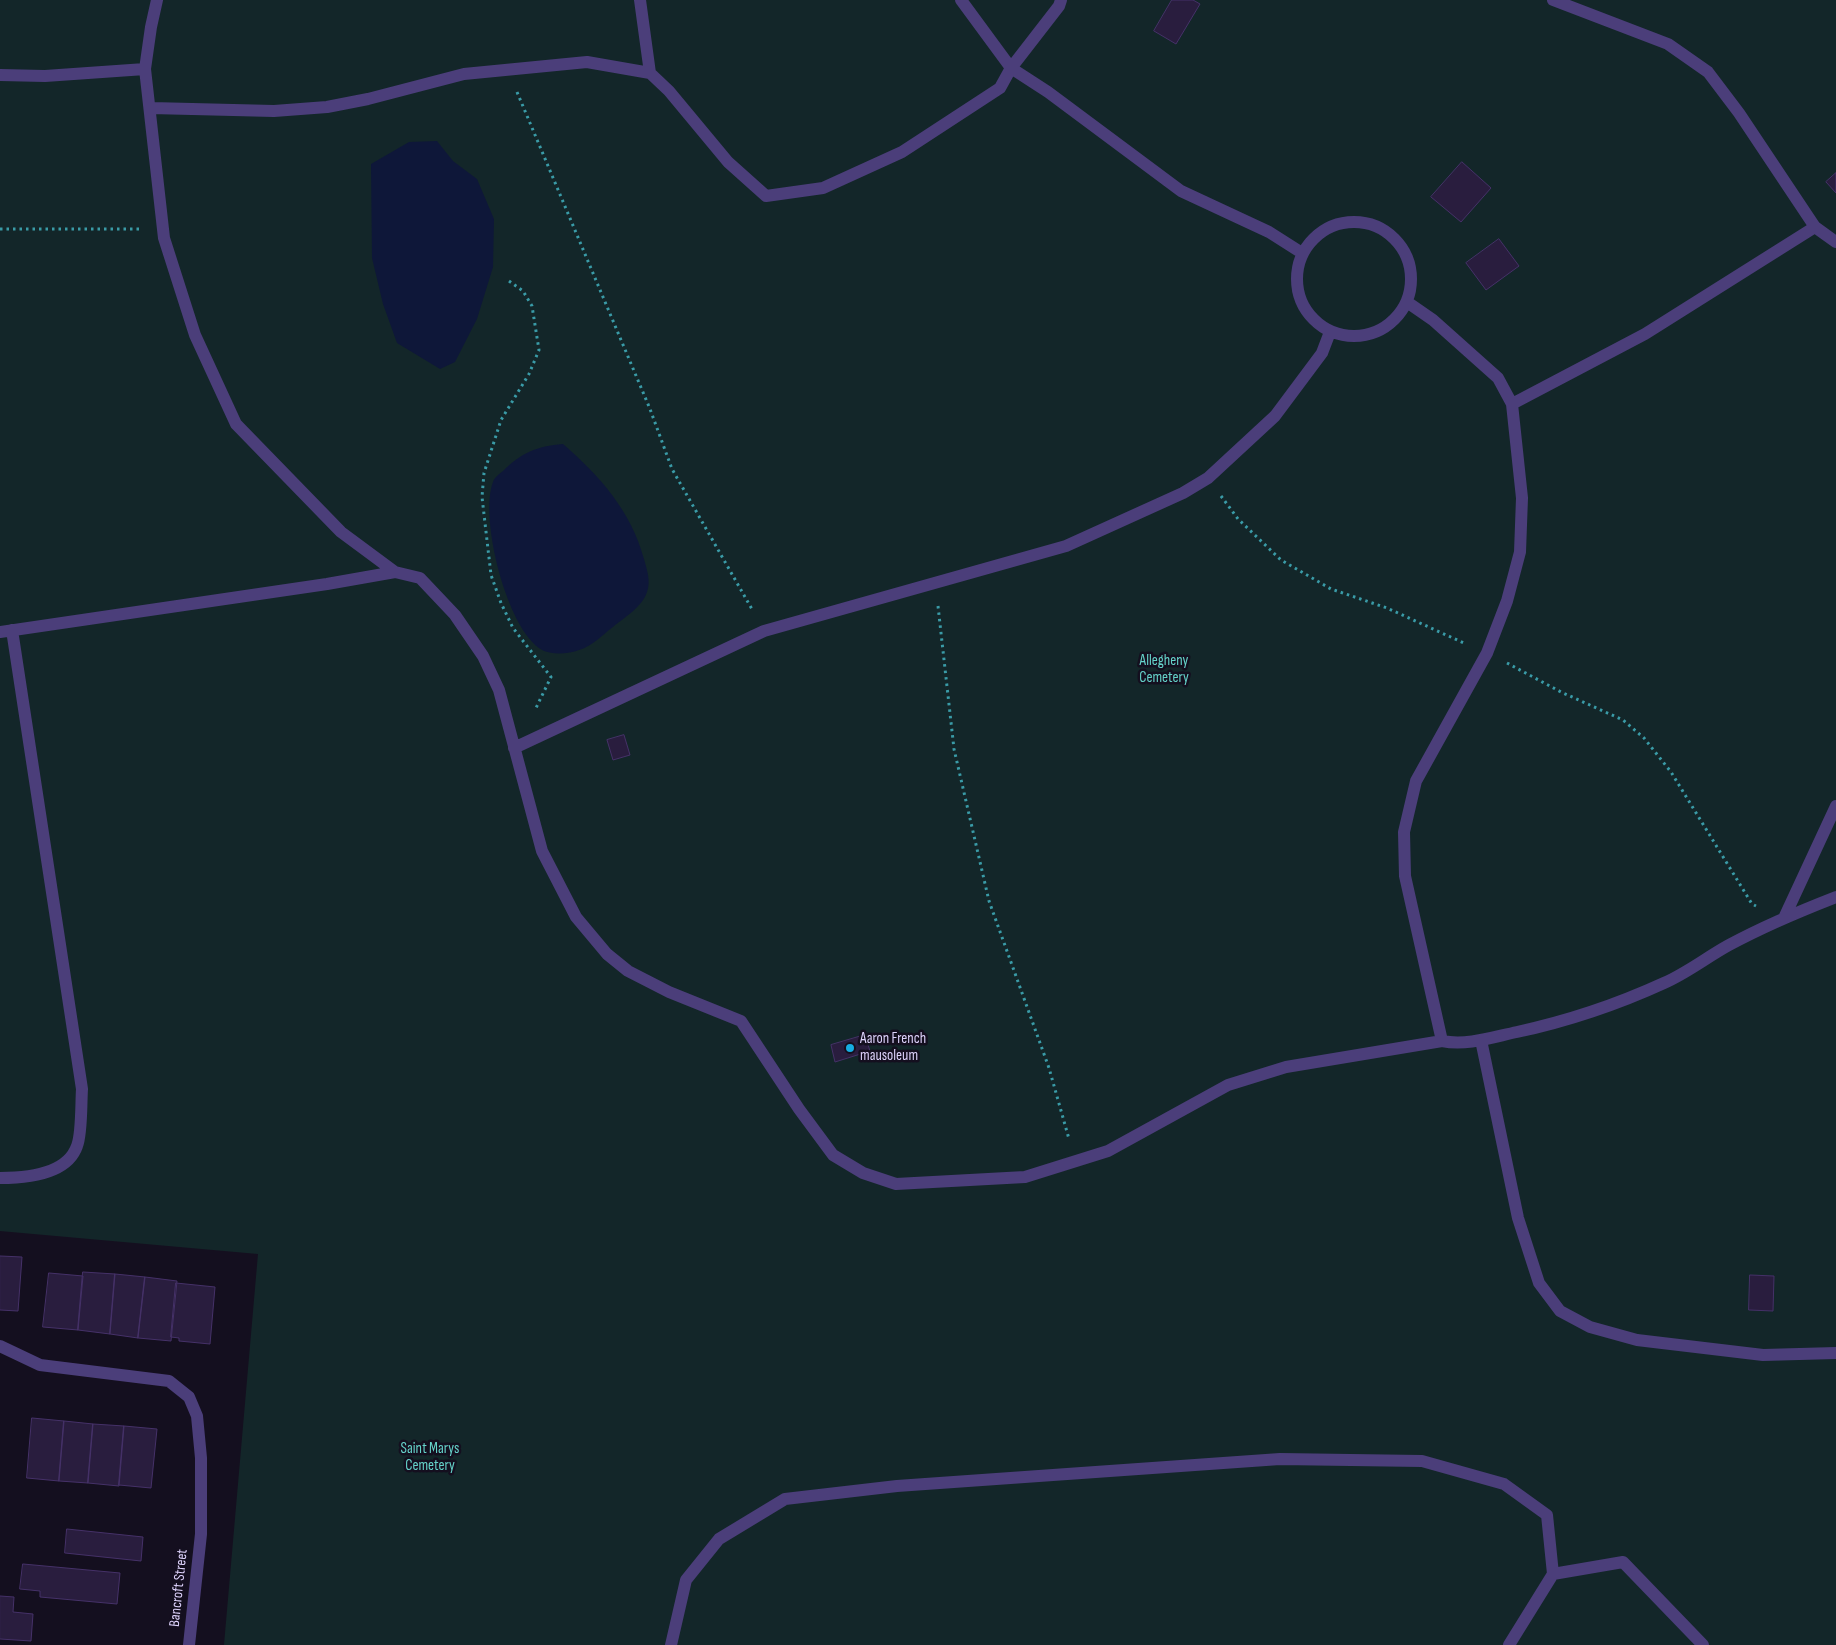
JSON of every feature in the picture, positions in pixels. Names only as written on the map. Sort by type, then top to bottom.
[{"type":"street","points":[[157,0],[151,27],[146,69],[164,238],[195,335],[236,424],[341,532],[395,572],[420,578],[455,615],[477,648],[498,690],[542,851],[576,917],[607,954],[628,971],[669,992],[741,1021],[799,1109],[833,1155],[863,1173],[896,1184],[1025,1177],[1108,1151],[1228,1085],[1286,1067],[1442,1041],[1451,1043],[1481,1040],[1561,1022],[1605,1009],[1666,982],[1730,945],[1784,918],[1836,897]]},
{"type":"street","points":[[640,0],[650,73]]},
{"type":"street","points":[[961,0],[1010,68],[1048,92],[1181,191],[1269,232],[1302,253]]},
{"type":"street","points":[[151,108],[274,111],[327,107],[368,99],[464,74],[587,62],[650,73],[669,91],[728,162],[766,196],[823,188],[902,152],[1000,88],[1010,68],[1059,6],[1061,0]]},
{"type":"street","points":[[1553,0],[1668,44],[1708,72],[1739,113],[1814,227],[1836,242]]},
{"type":"street","points":[[0,76],[45,76],[146,69]]},
{"type":"street","points":[[1355,221],[1383,228],[1399,241],[1410,262],[1412,289],[1407,302],[1393,322],[1381,330],[1362,336],[1349,336],[1330,332],[1313,319],[1298,295],[1296,273],[1302,253],[1314,236],[1332,225],[1355,221]]},
{"type":"street","points":[[1512,404],[1646,334],[1814,227]]},
{"type":"street","points":[[1407,302],[1433,320],[1498,378],[1512,404],[1522,498],[1520,552],[1507,601],[1487,652],[1416,781],[1404,832],[1405,876],[1442,1041]]},
{"type":"street","points":[[514,748],[764,631],[1066,546],[1183,493],[1208,478],[1276,416],[1322,353],[1330,332]]},
{"type":"street","points":[[0,1178],[20,1178],[56,1169],[69,1158],[77,1146],[82,1089],[6,631],[318,586],[395,572]]},
{"type":"street","points":[[1784,918],[1836,806]]},
{"type":"street","points":[[1481,1040],[1518,1218],[1539,1284],[1560,1310],[1590,1327],[1637,1340],[1762,1354],[1836,1353]]},
{"type":"street","name":"Bancroft Street","points":[[0,1346],[40,1365],[169,1381],[189,1398],[197,1416],[202,1458],[201,1534],[188,1645]]},
{"type":"street","points":[[671,1645],[686,1580],[720,1539],[785,1498],[897,1486],[1280,1459],[1422,1461],[1504,1484],[1547,1515],[1553,1574],[1508,1645]]},
{"type":"street","points":[[1553,1574],[1623,1562],[1703,1645]]},
{"type":"path","points":[[508,70],[650,409],[672,469],[764,631]]},
{"type":"path","points":[[0,229],[144,229],[164,238]]},
{"type":"path","points":[[509,281],[523,291],[532,306],[538,350],[529,374],[501,420],[484,473],[482,498],[491,575],[501,603],[514,628],[551,677],[548,688],[533,714]]},
{"type":"path","points":[[1208,478],[1238,519],[1281,560],[1331,589],[1387,608],[1487,652],[1561,692],[1623,720],[1644,738],[1671,772],[1752,904],[1784,918]]},
{"type":"path","points":[[935,582],[954,748],[984,884],[1049,1068],[1076,1161]]},
{"type":"green space","name":"Allegheny Cemetery","points":[[0,0],[1836,0],[1836,1645],[224,1645],[258,1254],[0,1231]]},
{"type":"water","points":[[437,141],[453,161],[477,179],[494,219],[493,267],[477,319],[455,362],[440,369],[397,343],[383,304],[372,258],[371,164],[409,142]]},
{"type":"water","points":[[563,444],[601,482],[622,510],[638,542],[649,584],[645,597],[637,607],[593,643],[575,651],[555,653],[542,650],[529,639],[507,598],[493,546],[490,499],[494,479],[516,459],[530,451]]},
{"type":"building","points":[[1172,0],[1193,0],[1200,4],[1176,44],[1154,31]]},
{"type":"building","points":[[1462,162],[1491,188],[1461,222],[1431,197]]},
{"type":"building","points":[[1836,173],[1836,193],[1826,182]]},
{"type":"building","points":[[1499,239],[1519,266],[1486,290],[1466,263]]},
{"type":"building","points":[[624,735],[630,755],[613,760],[607,740]]},
{"type":"building","name":"Aaron French mausoleum","points":[[865,1035],[870,1051],[835,1062],[831,1045]]},
{"type":"building","points":[[0,1256],[22,1257],[18,1311],[0,1310]]},
{"type":"building","points":[[83,1272],[115,1274],[110,1334],[78,1330]]},
{"type":"building","points":[[49,1273],[83,1276],[78,1330],[43,1327]]},
{"type":"building","points":[[115,1274],[145,1277],[138,1338],[110,1334]]},
{"type":"building","points":[[1750,1275],[1774,1276],[1773,1311],[1749,1310]]},
{"type":"building","points":[[145,1277],[177,1281],[171,1341],[138,1338]]},
{"type":"building","points":[[176,1283],[215,1287],[210,1344],[179,1341],[179,1338],[171,1337]]},
{"type":"building","points":[[32,1418],[64,1421],[59,1481],[27,1478]]},
{"type":"building","points":[[64,1421],[93,1424],[88,1483],[59,1481]]},
{"type":"building","points":[[93,1424],[124,1426],[119,1486],[88,1483]]},
{"type":"building","points":[[124,1426],[157,1429],[151,1488],[119,1485]]},
{"type":"building","points":[[67,1529],[143,1537],[141,1561],[65,1553]]},
{"type":"building","points":[[23,1564],[120,1573],[117,1604],[40,1597],[40,1591],[20,1589]]},
{"type":"building","points":[[0,1596],[14,1597],[13,1612],[33,1614],[31,1641],[0,1639]]},
{"type":"place","name":"Aaron French mausoleum","points":[[850,1048]]},
{"type":"park label","name":"Saint Marys Cemetery","points":[[430,1458]]}]
